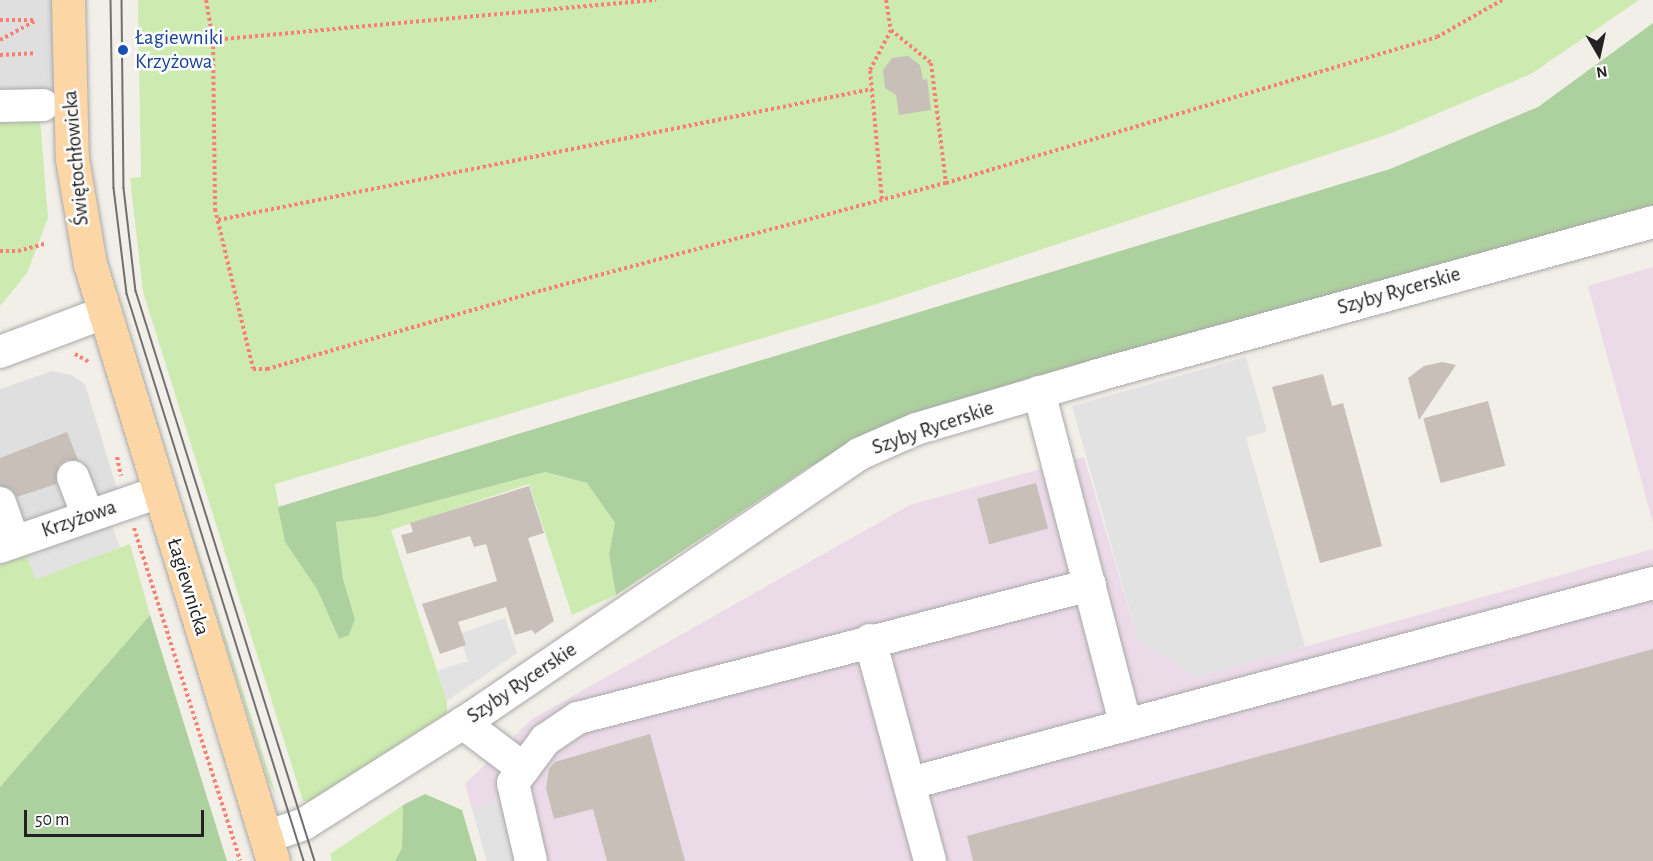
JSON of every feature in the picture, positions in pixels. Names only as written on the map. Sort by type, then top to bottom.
[{"type":"main road","name":"Świętochłowicka","points":[[68,0],[74,170],[79,214],[103,313]]},
{"type":"main road","name":"Łagiewnicka","points":[[103,313],[270,849]]},
{"type":"street","points":[[0,106],[43,105]]},
{"type":"street","name":"Szyby Rycerskie","points":[[270,849],[311,819],[463,723],[859,454],[916,429],[1039,392],[1653,222]]},
{"type":"street","points":[[0,352],[103,313]]},
{"type":"street","points":[[1039,392],[1126,725]]},
{"type":"street","points":[[73,477],[88,516]]},
{"type":"street","name":"Krzyżowa","points":[[7,545],[88,516],[128,515],[159,492]]},
{"type":"street","points":[[0,503],[7,545]]},
{"type":"street","points":[[926,779],[1653,583]]},
{"type":"street","points":[[531,861],[513,783],[545,740],[578,718],[870,640],[1090,585]]},
{"type":"street","points":[[870,640],[930,861]]},
{"type":"street","points":[[463,723],[524,769]]},
{"type":"path","points":[[206,0],[213,40],[218,220],[253,369],[267,369],[946,183],[1437,37],[1502,0]]},
{"type":"path","points":[[213,40],[656,0]]},
{"type":"path","points":[[882,199],[870,70],[891,30],[886,0]]},
{"type":"path","points":[[0,20],[37,20],[0,40]]},
{"type":"path","points":[[891,30],[931,63],[946,183]]},
{"type":"path","points":[[0,55],[34,53]]},
{"type":"path","points":[[218,220],[872,89]]},
{"type":"path","points":[[0,251],[18,251],[45,244]]},
{"type":"path","points":[[66,354],[76,354],[93,366]]},
{"type":"path","points":[[116,450],[128,515],[240,861]]},
{"type":"shaded area","points":[[0,0],[68,0],[68,106],[0,106]]},
{"type":"shaded area","points":[[1653,267],[1653,523],[1588,286]]},
{"type":"shaded area","points":[[1246,357],[1267,431],[1246,438],[1305,647],[1197,677],[1138,640],[1072,406]]},
{"type":"shaded area","points":[[52,371],[71,375],[85,384],[120,499],[0,542],[0,389]]},
{"type":"shaded area","points":[[1084,457],[1138,640],[1197,677],[1653,549],[1653,861],[487,861],[465,784],[532,719],[910,505]]},
{"type":"shaded area","points":[[111,524],[120,547],[36,580],[27,556]]},
{"type":"shaded area","points":[[505,618],[517,653],[447,701],[437,671],[468,661],[459,634]]},
{"type":"shaded area","points":[[498,801],[512,861],[487,861],[472,808]]},
{"type":"green space","points":[[138,0],[1639,0],[1531,74],[1389,134],[883,302],[275,484],[285,542],[317,589],[339,639],[355,619],[343,579],[336,522],[375,517],[545,472],[587,483],[615,523],[609,554],[616,595],[572,615],[529,484],[391,530],[447,701],[447,713],[310,801],[303,801],[143,292],[130,178],[141,177]]},
{"type":"green space","points":[[1653,23],[1653,205],[1098,361],[908,419],[809,467],[616,595],[609,554],[615,523],[587,483],[545,472],[375,517],[336,522],[343,579],[355,619],[349,635],[339,639],[317,589],[285,542],[278,507],[1390,169],[1538,107]]},
{"type":"green space","points":[[40,119],[48,218],[27,273],[0,306],[0,121]]},
{"type":"green space","points":[[173,472],[273,786],[277,795],[269,783]]},
{"type":"green space","points":[[130,544],[150,615],[0,787],[0,565],[27,555],[36,578]]},
{"type":"green space","points":[[150,615],[227,861],[0,861],[0,787]]},
{"type":"green space","points":[[425,794],[462,810],[477,861],[395,861],[402,848],[403,805]]},
{"type":"green space","points":[[403,805],[402,848],[395,861],[332,861],[330,854]]},
{"type":"building","points":[[908,56],[920,65],[923,80],[927,79],[931,110],[899,115],[896,95],[885,88],[883,70],[892,58]]},
{"type":"building","points":[[1442,362],[1456,365],[1419,420],[1408,378],[1424,366]]},
{"type":"building","points":[[1323,374],[1332,406],[1343,403],[1382,546],[1320,563],[1272,387]]},
{"type":"building","points":[[1488,401],[1505,466],[1441,483],[1423,418]]},
{"type":"building","points":[[67,432],[78,460],[67,460],[59,465],[56,484],[17,497],[11,489],[0,485],[0,458]]},
{"type":"building","points":[[1036,483],[1048,528],[989,544],[977,499]]},
{"type":"building","points":[[529,486],[544,533],[528,538],[554,621],[535,634],[532,630],[515,635],[506,607],[458,622],[466,645],[440,654],[422,604],[497,581],[486,544],[474,547],[470,536],[407,554],[401,535],[413,532],[410,523]]},
{"type":"building","points":[[1653,649],[1653,861],[973,861],[967,836]]},
{"type":"building","points":[[650,734],[685,861],[607,861],[593,809],[554,819],[546,788],[549,769],[555,762]]},
{"type":"tram line","points":[[111,0],[114,188],[127,294],[304,861]]},
{"type":"tram line","points":[[122,0],[124,188],[136,291],[315,861]]},
{"type":"place","name":"Łagiewniki Krzyżowa","points":[[123,50]]}]
